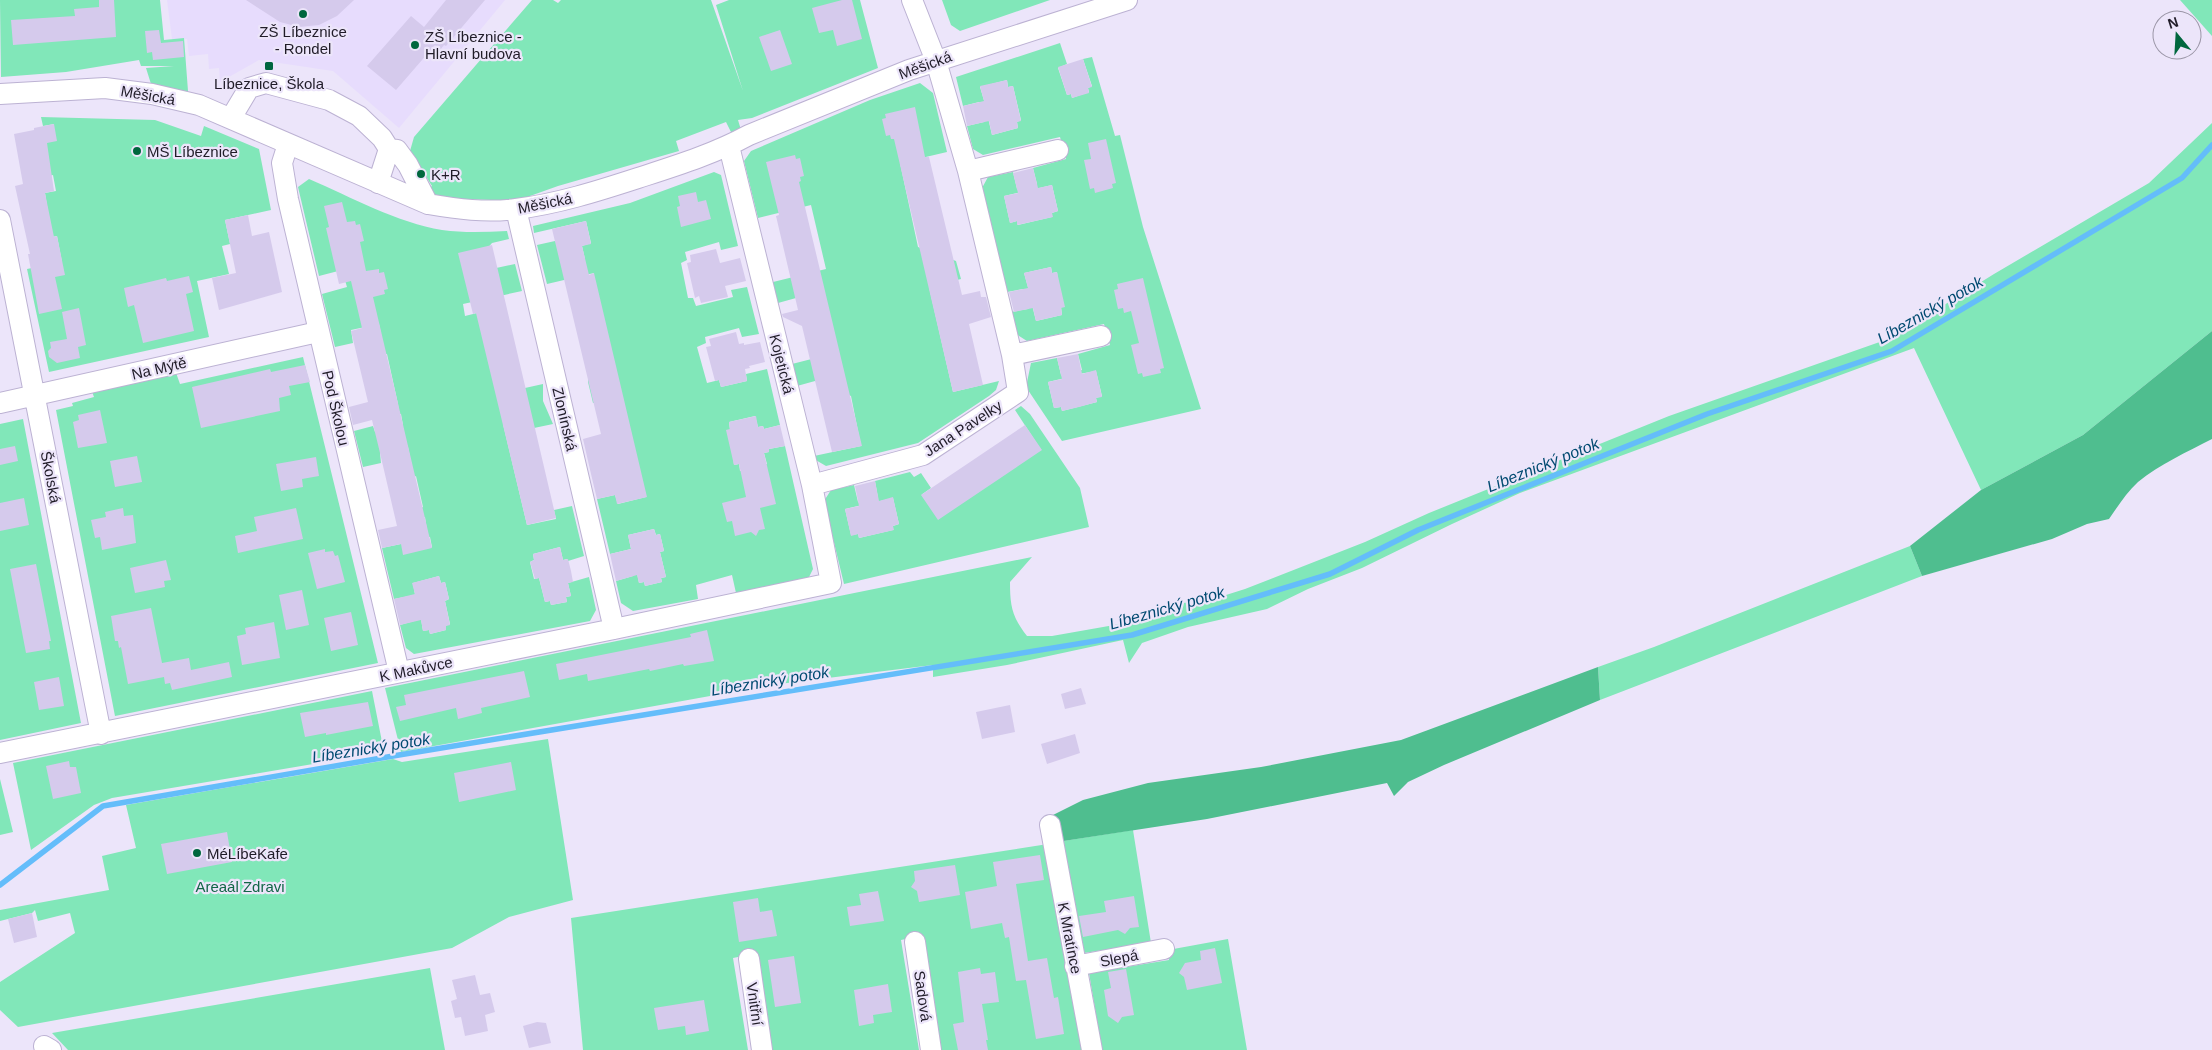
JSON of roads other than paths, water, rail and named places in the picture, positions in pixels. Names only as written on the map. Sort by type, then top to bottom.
[{"type":"street","name":"Jana Pavelky","points":[[812,485],[923,455],[1018,392],[1012,355],[968,171],[936,61],[912,0]]},
{"type":"street","name":"Měšická","points":[[0,94],[105,88],[152,94],[187,102],[231,118],[428,204],[460,210],[516,209],[589,194],[729,146],[757,132],[936,61],[1127,0]]},
{"type":"street","points":[[231,118],[249,88],[266,83],[329,100],[359,116],[382,138],[389,149]]},
{"type":"street","name":"Pod Školou","points":[[288,144],[282,163],[318,332],[400,672]]},
{"type":"street","name":"Kojetická","points":[[729,146],[812,485],[831,582]]},
{"type":"street","points":[[378,183],[389,149]]},
{"type":"street","points":[[389,149],[397,150],[408,165],[428,204]]},
{"type":"street","points":[[968,171],[1058,150]]},
{"type":"street","name":"Zlonínská","points":[[516,209],[614,629]]},
{"type":"street","name":"Školská","points":[[0,220],[101,734]]},
{"type":"street","name":"Na Mýtě","points":[[0,403],[318,332]]},
{"type":"street","points":[[1012,355],[1101,336]]},
{"type":"street","name":"K Makůvce","points":[[0,753],[614,629],[831,582]]},
{"type":"street","name":"K Mratínce","points":[[1050,825],[1092,1050]]},
{"type":"street","name":"Sadová","points":[[915,942],[930,1050]]},
{"type":"street","name":"Slepá","points":[[1075,966],[1164,949]]},
{"type":"street","name":"Vnitřní","points":[[749,959],[762,1050]]},
{"type":"waterway","name":"Líbeznický potok","points":[[0,885],[103,806],[399,755],[1132,635],[1330,574],[1418,530],[1707,414],[1892,351],[2182,178],[2212,145]]},
{"type":"place","name":"ZŠ Líbeznice - Rondel","points":[[303,14]]},
{"type":"place","name":"ZŠ Líbeznice - Hlavní budova","points":[[415,45]]},
{"type":"place","name":"Líbeznice, Škola","points":[[269,66]]},
{"type":"place","name":"MŠ Líbeznice","points":[[137,151]]},
{"type":"place","name":"K+R","points":[[421,174]]},
{"type":"place","name":"MéLíbeKafe","points":[[197,853]]},
{"type":"park label","name":"Areaál Zdravi","points":[[240,886]]}]
